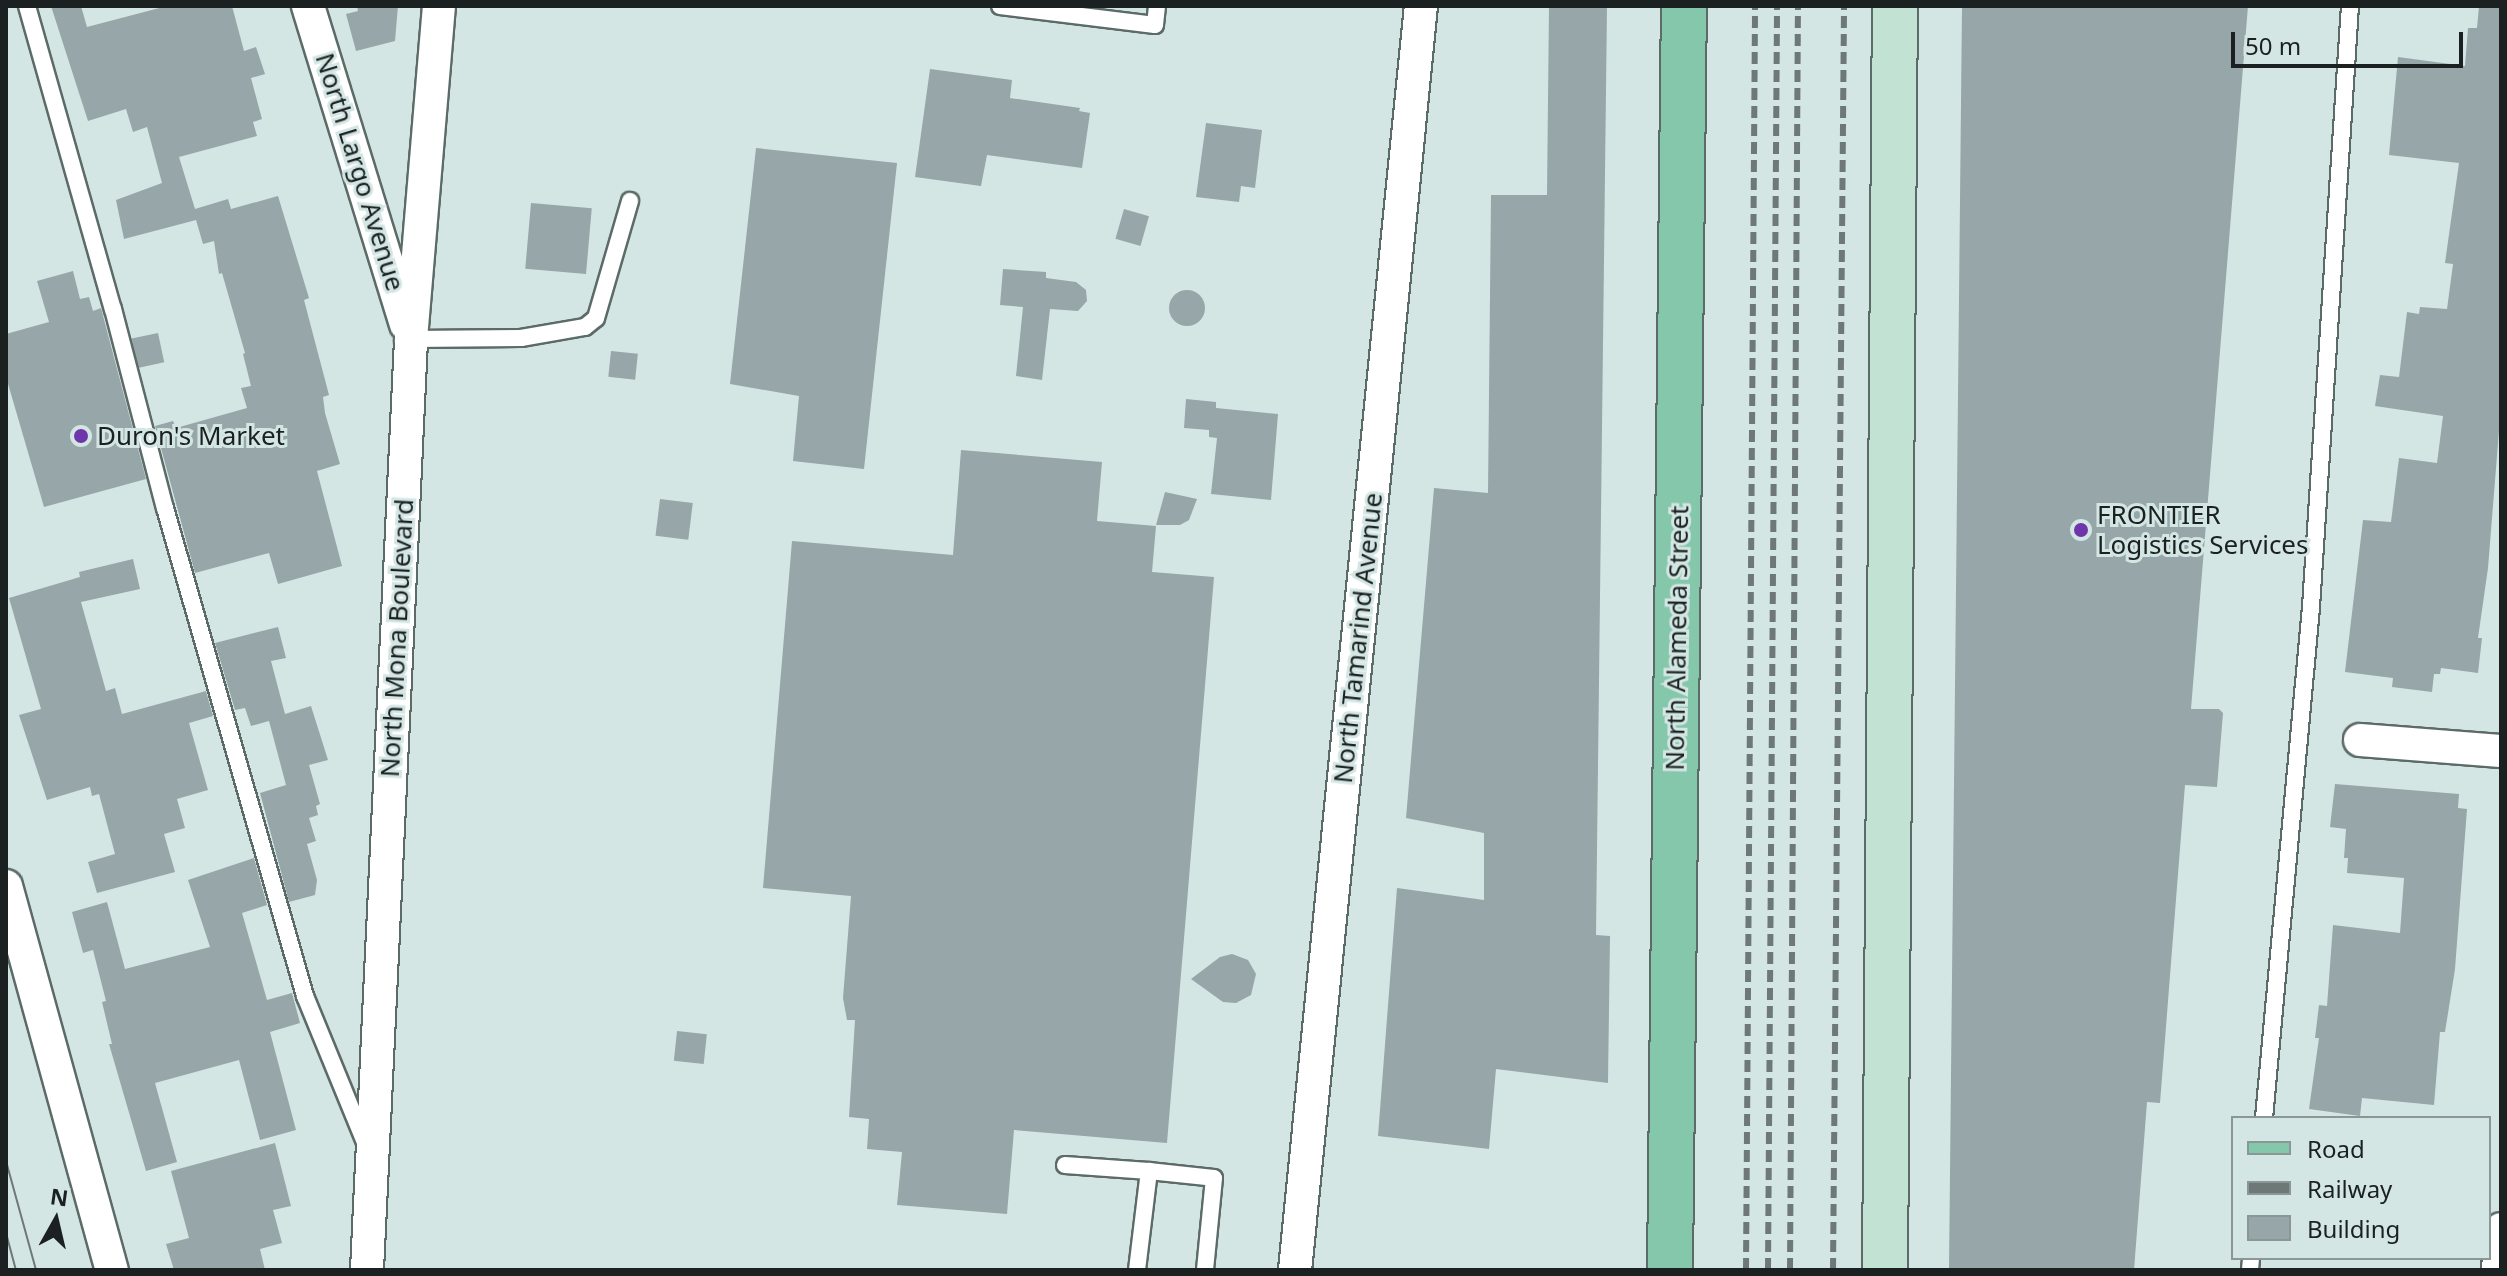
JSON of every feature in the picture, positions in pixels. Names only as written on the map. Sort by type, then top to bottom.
[{"type":"main road","name":"North Alameda Street","points":[[1670,1270],[1684,6]]},
{"type":"street","name":"North Largo Avenue","points":[[308,6],[411,339]]},
{"type":"street","name":"North Mona Boulevard","points":[[367,1270],[411,339],[439,6]]},
{"type":"street","name":"North Tamarind Avenue","points":[[1295,1270],[1421,6]]},
{"type":"street","points":[[1885,1270],[1895,6]]},
{"type":"street","points":[[2360,740],[2501,751]]},
{"type":"street","points":[[6,886],[112,1270]]},
{"type":"street","points":[[2498,1270],[2501,1229]]},
{"type":"lane","points":[[27,6],[165,508],[305,996],[374,1165]]},
{"type":"lane","points":[[1000,6],[1155,25],[1157,6]]},
{"type":"lane","points":[[2264,1116],[2311,607],[2350,6]]},
{"type":"lane","points":[[411,339],[521,338],[585,327],[596,318],[630,201]]},
{"type":"lane","points":[[1065,1165],[1214,1178],[1205,1270]]},
{"type":"lane","points":[[1137,1270],[1149,1171]]},
{"type":"building","points":[[51,6],[81,6],[87,27],[167,6],[232,6],[244,51],[256,47],[265,74],[251,78],[262,119],[253,122],[257,136],[179,157],[195,209],[228,199],[231,209],[278,196],[309,298],[304,300],[329,395],[323,397],[325,413],[340,464],[317,471],[342,566],[278,584],[269,553],[195,573],[155,426],[173,421],[176,428],[247,408],[241,388],[251,386],[245,353],[222,273],[219,274],[214,241],[203,244],[196,220],[124,239],[116,200],[162,183],[147,127],[133,132],[126,109],[88,121]]},
{"type":"building","points":[[357,6],[398,6],[395,41],[356,51],[346,14],[358,11]]},
{"type":"building","points":[[1549,6],[1607,6],[1596,935],[1610,936],[1608,1083],[1496,1069],[1489,1149],[1378,1136],[1397,888],[1484,900],[1484,833],[1406,818],[1434,488],[1488,493],[1491,195],[1547,195]]},
{"type":"building","name":"FRONTIER Logistics Services","points":[[1962,6],[2248,6],[2191,709],[2219,709],[2223,713],[2217,787],[2185,785],[2160,1103],[2147,1102],[2134,1270],[1949,1270]]},
{"type":"building","points":[[2479,6],[2501,6],[2501,406],[2488,568],[2478,638],[2482,638],[2478,673],[2441,668],[2440,674],[2434,674],[2432,692],[2392,687],[2393,678],[2345,672],[2363,520],[2391,522],[2399,458],[2437,463],[2443,416],[2375,406],[2380,375],[2399,377],[2407,312],[2419,314],[2420,307],[2447,309],[2453,264],[2445,263],[2459,163],[2389,155],[2398,57],[2465,66],[2468,28],[2477,28]]},
{"type":"building","points":[[930,69],[1012,80],[1010,98],[1080,108],[1079,111],[1090,113],[1082,168],[987,155],[981,186],[915,177]]},
{"type":"building","points":[[1206,123],[1262,130],[1255,188],[1241,186],[1239,202],[1196,197]]},
{"type":"building","points":[[756,148],[897,163],[864,469],[793,461],[799,396],[730,384]]},
{"type":"building","points":[[531,203],[592,208],[586,274],[525,269]]},
{"type":"building","points":[[1124,209],[1149,216],[1140,246],[1115,239]]},
{"type":"building","points":[[1003,269],[1046,272],[1046,278],[1076,282],[1086,290],[1087,301],[1078,311],[1050,309],[1042,380],[1016,376],[1023,307],[1000,305]]},
{"type":"building","points":[[73,271],[80,299],[89,297],[93,311],[101,308],[146,479],[44,507],[6,377],[6,334],[49,322],[37,281]]},
{"type":"building","points":[[1187,290],[1199,296],[1205,308],[1199,320],[1187,326],[1175,320],[1169,308],[1175,296]]},
{"type":"building","points":[[158,333],[164,362],[138,368],[132,339]]},
{"type":"building","points":[[611,351],[638,354],[635,380],[608,377]]},
{"type":"building","points":[[1186,399],[1216,402],[1216,408],[1278,414],[1271,500],[1211,494],[1217,438],[1209,437],[1209,430],[1184,428]]},
{"type":"building","points":[[961,450],[1102,462],[1097,521],[1156,526],[1152,572],[1214,577],[1167,1143],[1014,1130],[1007,1214],[897,1205],[902,1152],[867,1149],[869,1119],[849,1117],[855,1020],[847,1020],[843,998],[851,896],[763,888],[792,541],[953,555]]},
{"type":"building","points":[[1165,492],[1197,499],[1189,520],[1180,525],[1156,525]]},
{"type":"building","points":[[660,499],[693,503],[688,540],[655,536]]},
{"type":"building","points":[[133,559],[140,589],[81,602],[106,691],[115,688],[122,714],[206,691],[213,716],[189,723],[208,790],[177,799],[185,828],[164,834],[175,872],[97,893],[88,862],[115,854],[99,794],[92,796],[90,787],[47,800],[19,715],[41,709],[9,598],[80,577],[79,572]]},
{"type":"building","points":[[278,627],[286,658],[271,661],[285,714],[311,706],[328,760],[309,765],[320,804],[316,806],[318,815],[309,818],[316,841],[307,844],[317,880],[315,895],[289,902],[260,793],[286,785],[269,721],[251,726],[245,708],[235,710],[215,643]]},
{"type":"building","points":[[2335,784],[2459,794],[2458,808],[2467,809],[2455,969],[2445,1032],[2440,1032],[2434,1105],[2362,1098],[2360,1116],[2309,1109],[2319,1038],[2315,1038],[2319,1005],[2327,1006],[2333,925],[2400,933],[2404,878],[2347,873],[2348,858],[2344,858],[2346,829],[2330,827]]},
{"type":"building","points":[[254,858],[267,905],[242,913],[267,1000],[292,993],[300,1023],[270,1032],[296,1130],[260,1140],[239,1060],[155,1083],[177,1162],[146,1171],[109,1044],[112,1044],[102,1002],[106,1001],[93,950],[83,953],[72,912],[107,902],[125,969],[210,947],[188,880]]},
{"type":"building","points":[[1232,954],[1248,960],[1256,974],[1251,995],[1236,1003],[1223,1002],[1191,979],[1220,957]]},
{"type":"building","points":[[677,1031],[707,1034],[704,1064],[674,1061]]},
{"type":"building","points":[[275,1143],[291,1206],[273,1210],[282,1243],[260,1249],[265,1270],[174,1270],[166,1244],[189,1238],[171,1171]]},
{"type":"tram line","points":[[6,1161],[36,1270]]},
{"type":"tram line","points":[[6,1233],[16,1270]]},
{"type":"railway","points":[[1746,1270],[1755,6]]},
{"type":"railway","points":[[1768,1270],[1777,6]]},
{"type":"railway","points":[[1790,1270],[1798,6]]},
{"type":"railway","points":[[1833,1270],[1844,6]]},
{"type":"place","name":"Duron's Market","points":[[81,436]]},
{"type":"place","name":"FRONTIER Logistics Services","points":[[2081,530]]}]
